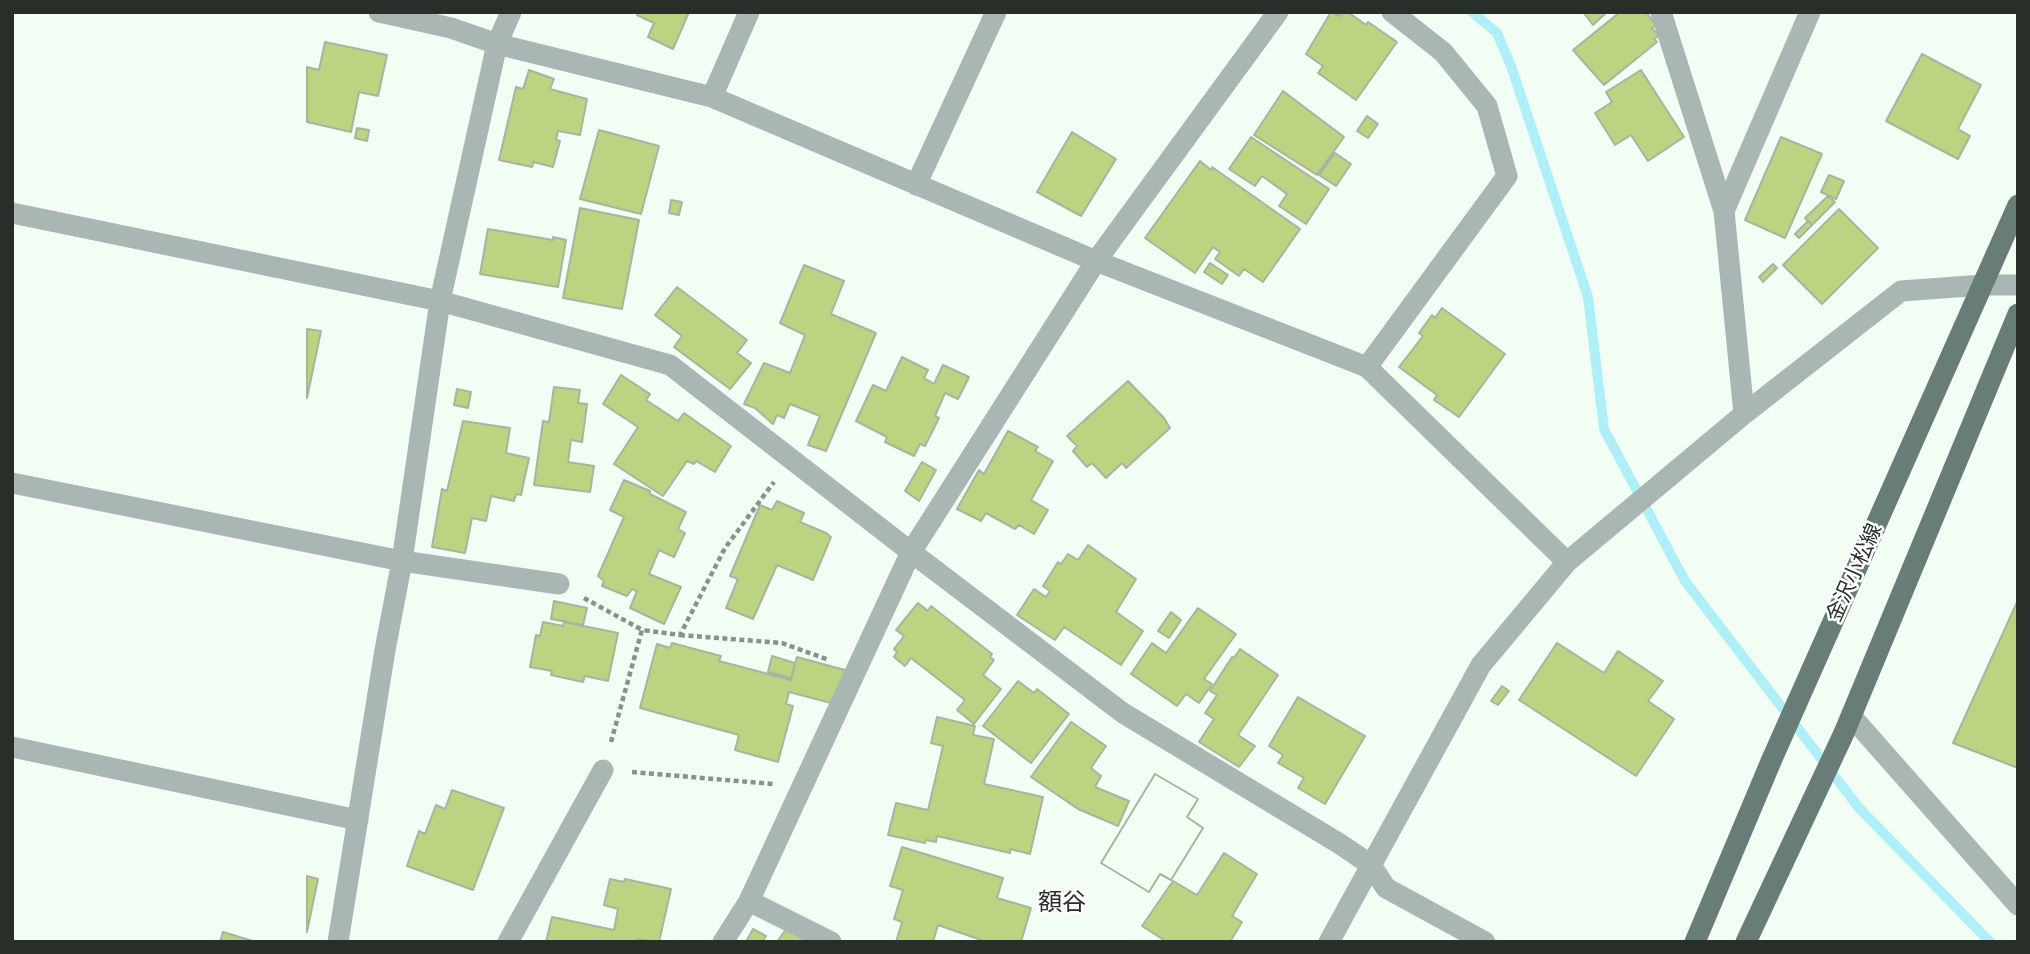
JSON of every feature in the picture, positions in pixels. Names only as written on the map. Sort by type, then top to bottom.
[{"type":"main road","name":"金沢小松線","points":[[1695,942],[1772,759],[2018,205]]},
{"type":"main road","points":[[1746,942],[1848,724],[2018,314]]},
{"type":"street","points":[[379,12],[451,28],[497,44],[712,97],[1096,261],[1367,367],[1567,562]]},
{"type":"street","points":[[338,942],[402,561],[440,301],[497,44],[510,12]]},
{"type":"street","points":[[712,97],[749,12]]},
{"type":"street","points":[[916,185],[996,12]]},
{"type":"street","points":[[723,942],[749,901],[911,552],[1096,261],[1278,12]]},
{"type":"street","points":[[1367,367],[1507,176],[1487,106],[1443,52],[1392,12]]},
{"type":"street","points":[[1661,12],[1724,211],[1744,414]]},
{"type":"street","points":[[1724,211],[1810,12]]},
{"type":"street","points":[[12,213],[440,301],[670,365],[1123,713],[1371,865],[1386,888],[1485,942]]},
{"type":"street","points":[[1329,942],[1481,665],[1567,562],[1744,414],[1901,291],[2018,285]]},
{"type":"street","points":[[12,484],[402,561],[559,584]]},
{"type":"street","points":[[1848,724],[2018,905]]},
{"type":"street","points":[[12,747],[358,820]]},
{"type":"street","points":[[508,942],[603,770]]},
{"type":"street","points":[[749,901],[831,942]]},
{"type":"path","points":[[680,635],[725,548],[792,459]]},
{"type":"path","points":[[559,584],[642,630],[782,643],[856,670]]},
{"type":"path","points":[[642,630],[603,770],[802,786]]},
{"type":"building","points":[[638,12],[689,12],[673,49],[648,37],[654,23],[637,15]]},
{"type":"building","points":[[1331,12],[1340,16],[1343,12],[1348,12],[1397,42],[1356,100],[1318,73],[1323,66],[1306,54]]},
{"type":"building","points":[[1583,12],[1607,12],[1593,25]]},
{"type":"building","points":[[1620,12],[1646,12],[1656,25],[1652,28],[1659,36],[1654,39],[1657,42],[1604,85],[1573,50]]},
{"type":"building","points":[[325,42],[387,55],[378,96],[359,92],[351,132],[307,122],[307,67],[319,70]]},
{"type":"building","points":[[1922,54],[1981,85],[1958,129],[1970,136],[1958,159],[1886,121]]},
{"type":"building","points":[[529,70],[554,79],[550,89],[587,99],[580,135],[558,131],[556,140],[560,141],[553,167],[534,162],[532,167],[499,160],[516,87],[523,89]]},
{"type":"building","points":[[1641,70],[1684,137],[1648,161],[1631,135],[1615,145],[1595,113],[1612,102],[1606,92]]},
{"type":"building","points":[[1283,91],[1344,137],[1317,175],[1254,135]]},
{"type":"building","points":[[1367,116],[1378,124],[1368,138],[1357,131]]},
{"type":"building","points":[[357,128],[369,130],[367,141],[355,138]]},
{"type":"building","points":[[599,130],[659,146],[641,214],[580,199]]},
{"type":"building","points":[[1072,132],[1116,159],[1081,216],[1037,192]]},
{"type":"building","points":[[1251,137],[1329,189],[1306,224],[1279,206],[1287,194],[1262,176],[1255,186],[1229,169]]},
{"type":"building","points":[[1781,137],[1822,154],[1785,238],[1745,220]]},
{"type":"building","points":[[1335,153],[1351,164],[1336,186],[1319,175]]},
{"type":"building","points":[[1200,161],[1300,229],[1263,282],[1244,269],[1239,276],[1215,259],[1220,252],[1213,247],[1195,273],[1145,238]]},
{"type":"building","points":[[1829,175],[1844,181],[1836,199],[1821,192]]},
{"type":"building","points":[[1828,196],[1835,202],[1812,225],[1805,218]]},
{"type":"building","points":[[671,200],[682,202],[679,215],[669,213]]},
{"type":"building","points":[[580,208],[639,220],[622,309],[563,298]]},
{"type":"building","points":[[1839,209],[1878,248],[1822,304],[1783,265]]},
{"type":"building","points":[[1808,221],[1812,225],[1799,238],[1795,234]]},
{"type":"building","points":[[488,229],[566,240],[558,287],[480,274]]},
{"type":"building","points":[[1210,263],[1228,275],[1222,284],[1204,272]]},
{"type":"building","points":[[1773,264],[1777,268],[1763,282],[1759,277]]},
{"type":"building","points":[[804,265],[844,281],[831,314],[876,333],[826,451],[808,445],[820,416],[790,404],[784,418],[777,415],[773,424],[755,408],[744,404],[764,363],[790,373],[805,335],[780,323]]},
{"type":"building","points":[[677,287],[747,340],[737,353],[751,363],[730,389],[674,347],[682,336],[655,315]]},
{"type":"building","points":[[1442,308],[1505,354],[1459,417],[1434,400],[1437,395],[1399,367],[1423,336],[1419,333],[1432,315],[1435,318]]},
{"type":"building","points":[[307,329],[321,331],[307,398]]},
{"type":"building","points":[[902,357],[928,370],[924,378],[934,384],[943,365],[969,377],[958,399],[945,393],[935,416],[939,418],[925,446],[920,444],[914,456],[885,442],[887,437],[856,421],[873,385],[886,391]]},
{"type":"building","points":[[621,375],[650,394],[646,400],[678,421],[684,413],[731,446],[715,472],[696,461],[694,464],[687,461],[663,496],[614,464],[638,427],[603,404]]},
{"type":"building","points":[[1128,381],[1164,418],[1170,428],[1126,468],[1122,463],[1106,478],[1092,463],[1087,467],[1073,451],[1077,446],[1067,436]]},
{"type":"building","points":[[554,387],[580,390],[578,403],[587,404],[582,442],[571,440],[568,462],[594,466],[590,492],[534,485],[543,421],[549,422]]},
{"type":"building","points":[[457,389],[471,392],[468,408],[454,405]]},
{"type":"building","points":[[463,421],[510,428],[506,453],[529,458],[521,495],[516,494],[514,501],[491,496],[486,521],[472,518],[465,553],[432,547],[442,489],[447,491]]},
{"type":"building","points":[[1008,431],[1038,447],[1035,451],[1053,461],[1031,500],[1048,510],[1034,534],[1019,525],[1015,529],[986,513],[981,521],[957,509],[979,470],[984,474]]},
{"type":"building","points":[[922,462],[936,470],[919,501],[905,491]]},
{"type":"building","points":[[624,480],[650,491],[650,494],[686,512],[678,529],[685,533],[674,557],[659,550],[649,574],[681,587],[664,624],[630,608],[637,591],[632,589],[627,596],[602,586],[604,581],[598,576],[624,517],[610,510]]},
{"type":"building","points":[[777,501],[804,513],[800,522],[831,537],[813,580],[777,565],[753,619],[726,608],[738,579],[730,576],[760,505],[772,510]]},
{"type":"building","points":[[1088,545],[1136,579],[1116,612],[1143,631],[1121,665],[1064,627],[1055,640],[1017,615],[1034,589],[1046,597],[1050,591],[1043,586],[1058,562],[1061,564],[1068,554],[1078,560]]},
{"type":"building","points":[[2018,600],[2018,768],[1953,743]]},
{"type":"building","points":[[554,601],[587,608],[583,625],[551,619]]},
{"type":"building","points":[[918,603],[928,611],[931,606],[992,654],[990,657],[994,660],[983,675],[1001,689],[974,724],[957,710],[965,700],[911,658],[905,666],[894,657],[897,652],[894,649],[904,636],[896,630]]},
{"type":"building","points":[[1198,608],[1236,634],[1204,679],[1212,684],[1199,703],[1186,694],[1177,706],[1131,674],[1152,643],[1166,653]]},
{"type":"building","points":[[1171,612],[1181,620],[1169,638],[1158,631]]},
{"type":"building","points":[[543,622],[563,626],[564,622],[618,633],[608,681],[585,676],[583,682],[551,675],[552,671],[530,667],[536,635],[540,636]]},
{"type":"building","points":[[672,643],[721,656],[719,661],[791,680],[797,657],[845,670],[835,704],[789,692],[786,704],[793,706],[778,762],[735,750],[739,735],[640,708],[657,644],[670,648]]},
{"type":"building","points":[[1557,643],[1604,673],[1618,651],[1663,681],[1648,701],[1674,719],[1636,776],[1519,700]]},
{"type":"building","points":[[1240,649],[1278,675],[1238,735],[1255,746],[1239,767],[1199,742],[1214,719],[1205,713],[1217,695],[1210,691]]},
{"type":"building","points":[[772,656],[795,663],[791,678],[768,672]]},
{"type":"building","points":[[1018,681],[1034,693],[1037,689],[1069,714],[1031,763],[983,726]]},
{"type":"building","points":[[1502,686],[1509,691],[1498,705],[1491,701]]},
{"type":"building","points":[[1298,697],[1365,736],[1325,804],[1298,788],[1304,778],[1278,763],[1283,755],[1269,746]]},
{"type":"building","points":[[937,717],[975,726],[973,735],[994,739],[984,784],[1043,797],[1030,854],[1010,849],[1010,853],[937,836],[936,842],[926,840],[925,843],[888,835],[896,803],[928,810],[943,746],[931,743]]},
{"type":"building","points":[[1071,722],[1106,746],[1091,768],[1101,776],[1095,787],[1129,801],[1118,826],[1078,809],[1031,777]]},
{"type":"building","points":[[1155,774],[1198,799],[1187,817],[1203,828],[1171,880],[1160,874],[1149,892],[1101,863]]},
{"type":"building","points":[[1155,774],[1198,799],[1187,817],[1203,828],[1171,880],[1160,874],[1149,892],[1101,863]]},
{"type":"building","points":[[452,790],[504,808],[473,890],[407,866],[419,831],[425,834],[436,805],[445,809]]},
{"type":"building","points":[[902,847],[1003,878],[997,898],[1031,908],[1021,942],[987,942],[938,925],[933,942],[896,942],[902,922],[894,919],[903,890],[890,886]]},
{"type":"building","points":[[1224,853],[1257,874],[1232,916],[1242,922],[1230,942],[1167,942],[1142,926],[1173,881],[1197,895]]},
{"type":"building","points":[[307,876],[318,879],[307,932]]},
{"type":"building","points":[[610,879],[624,882],[625,879],[671,889],[659,942],[638,939],[637,942],[546,942],[552,917],[614,930],[618,909],[604,905]]},
{"type":"building","points":[[753,929],[766,936],[762,942],[746,942]]},
{"type":"building","points":[[786,929],[810,942],[777,942]]},
{"type":"building","points":[[223,932],[256,942],[220,942]]},
{"type":"waterway","points":[[1472,12],[1497,33],[1511,66],[1588,297],[1604,429],[1685,581],[1859,808],[1990,942]]},
{"type":"district","name":"額谷","points":[[1062,903]]}]
